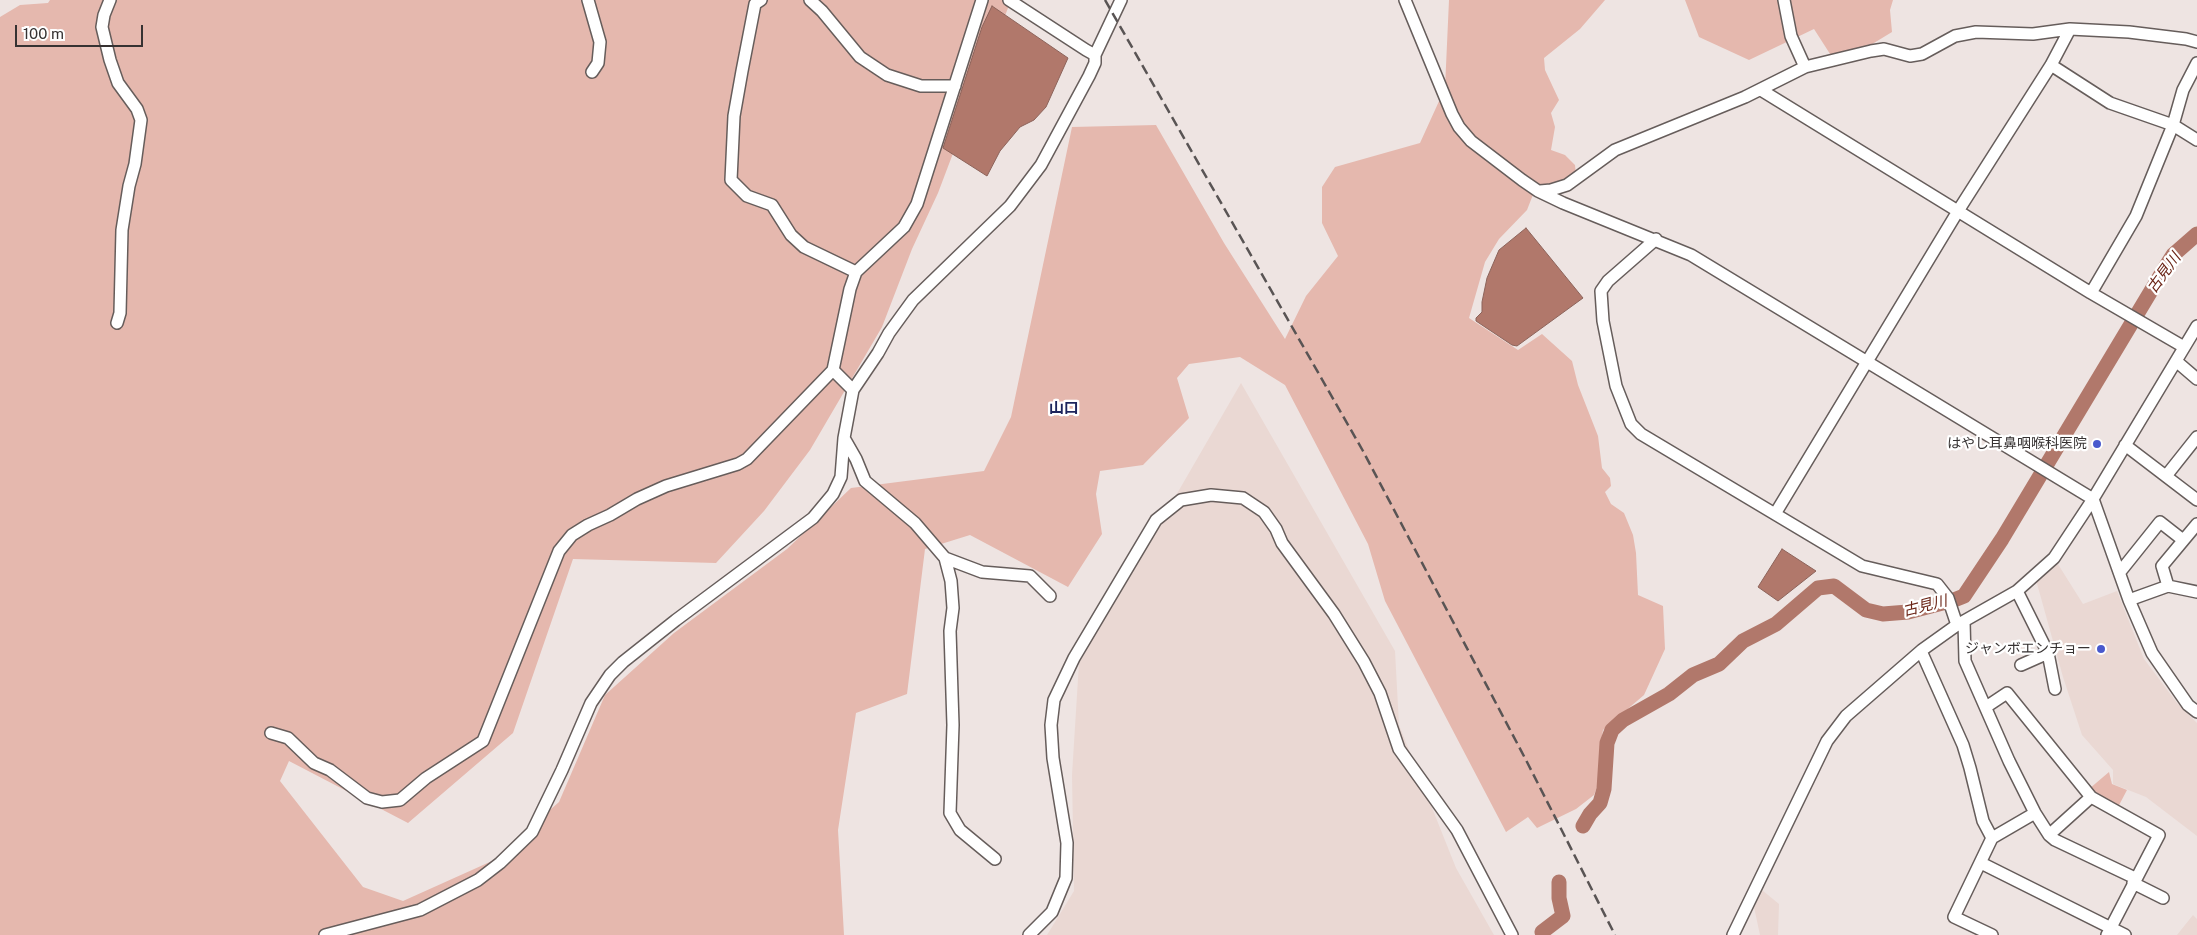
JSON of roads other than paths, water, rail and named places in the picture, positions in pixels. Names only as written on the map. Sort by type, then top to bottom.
[{"type":"street","points":[[110,0],[102,27],[110,60],[118,83],[138,108],[141,120],[135,164],[129,186],[122,230],[120,314],[117,323]]},
{"type":"street","points":[[588,0],[600,42],[598,63],[592,72]]},
{"type":"street","points":[[761,0],[756,4],[734,116],[731,180],[747,196],[772,205],[791,235],[804,247],[856,272]]},
{"type":"street","points":[[810,0],[822,11],[860,57],[887,75],[921,86],[955,86]]},
{"type":"street","points":[[271,732],[288,738],[314,763],[330,770],[367,798],[382,802],[400,800],[426,778],[483,741],[559,551],[572,535],[588,524],[610,515],[666,486],[738,464],[747,459],[834,370],[850,289],[856,272],[904,227],[924,184],[972,26],[982,0]]},
{"type":"street","points":[[1009,0],[1086,50],[1096,54]]},
{"type":"street","points":[[326,935],[360,924],[420,910],[478,880],[500,863],[532,832],[591,703],[610,675],[623,662],[676,620],[813,518],[833,494],[841,477],[844,438],[853,390],[878,353],[889,332],[913,300],[1010,206],[1041,165],[1089,76],[1095,63],[1096,54],[1121,0]]},
{"type":"street","points":[[1405,0],[1452,114],[1460,127],[1471,140],[1538,191],[1691,255],[2093,499],[2129,600],[2152,653],[2188,705],[2197,712]]},
{"type":"street","points":[[1784,0],[1791,36],[1805,67]]},
{"type":"street","points":[[1538,191],[1552,190],[1567,185],[1615,150],[1761,90],[1805,67],[1884,49],[1910,56],[1922,54],[1955,36],[1976,32],[2033,34],[2070,29],[2129,32],[2197,42]]},
{"type":"street","points":[[1775,514],[1958,211],[2051,65],[2070,29]]},
{"type":"street","points":[[2091,293],[2136,216],[2173,125],[2182,90],[2197,62]]},
{"type":"street","points":[[2051,65],[2110,103],[2173,125],[2197,140]]},
{"type":"street","points":[[1761,90],[2091,293],[2184,347]]},
{"type":"street","points":[[1656,240],[1608,281],[1600,291],[1603,321],[1616,386],[1628,419],[1641,434],[1862,566],[1931,581],[1942,587],[1961,623],[1965,661],[2009,761],[2035,813],[2050,835],[2055,840],[2163,898]]},
{"type":"street","points":[[1733,935],[1827,741],[1846,716],[1921,651],[1961,623],[2017,591],[2054,558],[2093,499],[2197,326]]},
{"type":"street","points":[[2176,361],[2197,378]]},
{"type":"street","points":[[834,370],[853,390]]},
{"type":"street","points":[[2166,476],[2197,436]]},
{"type":"street","points":[[844,438],[856,459],[865,481],[915,523],[945,558],[951,581],[953,608],[950,632],[952,725],[950,813],[960,830],[995,859]]},
{"type":"street","points":[[2125,445],[2197,500]]},
{"type":"street","points":[[1029,935],[1052,912],[1066,878],[1067,843],[1053,758],[1051,725],[1054,700],[1074,658],[1156,520],[1181,500],[1211,495],[1242,498],[1264,512],[1276,529],[1282,543],[1334,614],[1364,662],[1380,693],[1399,748],[1457,830],[1512,935]]},
{"type":"street","points":[[2120,572],[2160,522],[2183,540]]},
{"type":"street","points":[[2168,586],[2162,566],[2197,524]]},
{"type":"street","points":[[945,558],[982,572],[1030,576],[1050,596]]},
{"type":"street","points":[[2129,600],[2168,586],[2197,592]]},
{"type":"street","points":[[2017,591],[2048,653],[2054,690]]},
{"type":"street","points":[[1921,651],[1963,745],[1983,821],[1992,838]]},
{"type":"street","points":[[2020,665],[2048,653]]},
{"type":"street","points":[[1986,707],[2007,693],[2091,798],[2159,834],[2109,931]]},
{"type":"street","points":[[2050,835],[2091,798]]},
{"type":"street","points":[[1992,935],[1954,916],[1992,838],[2035,813]]},
{"type":"street","points":[[1981,863],[2109,931],[2125,935]]},
{"type":"waterway","name":"古見川","points":[[1583,826],[1590,814],[1600,803],[1604,789],[1607,743],[1612,730],[1623,720],[1669,694],[1693,675],[1719,664],[1743,641],[1776,624],[1818,588],[1834,586],[1866,610],[1883,614],[1908,612],[1964,596],[2002,539],[2173,255],[2197,234]]},
{"type":"waterway","name":"古見川","points":[[1542,932],[1563,916],[1559,898],[1559,882]]},
{"type":"railway","points":[[1105,0],[1363,451],[1527,762],[1615,935]]},
{"type":"place","name":"はやし耳鼻咽喉科医院","points":[[2097,444]]},
{"type":"place","name":"ジャンボエンチョー","points":[[2101,649]]},
{"type":"district","name":"山口","points":[[1064,408]]}]
